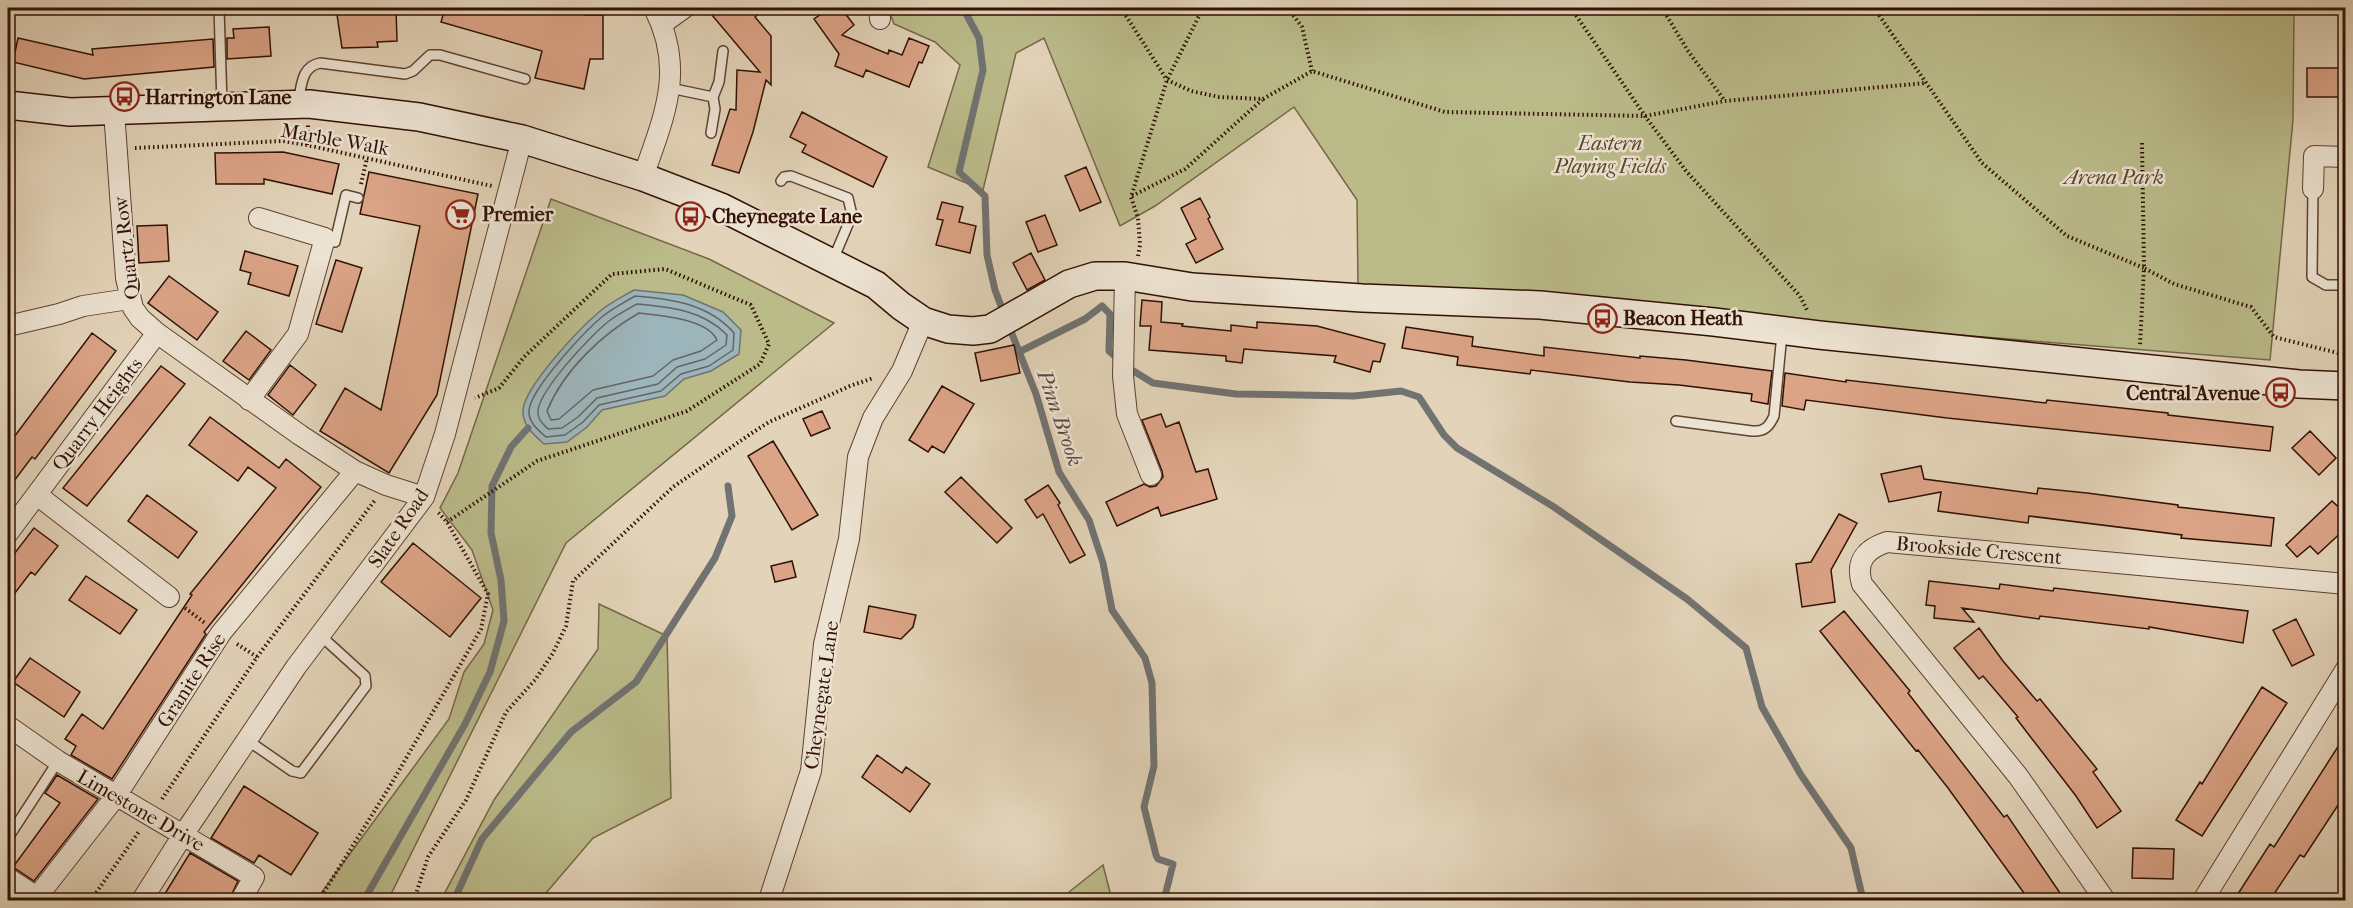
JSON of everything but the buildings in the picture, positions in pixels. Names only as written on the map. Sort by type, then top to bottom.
[{"type":"street","points":[[643,177],[665,111],[670,88],[671,73],[658,16],[684,8]]},
{"type":"street","points":[[8,105],[70,112],[297,103],[420,117],[522,139],[643,177],[721,207],[876,285],[923,321],[948,329],[973,331],[990,329],[1069,284],[1095,276],[1130,276],[1192,287],[1362,298],[1540,305],[2299,384],[2346,386]]},
{"type":"street","name":"Quartz Row","points":[[114,111],[129,298],[140,318],[249,400],[355,471],[386,485],[424,497]]},
{"type":"street","name":"Slate Road","points":[[142,900],[183,835],[320,635],[424,497],[452,408],[522,139]]},
{"type":"street","points":[[2313,189],[2314,156],[2346,157]]},
{"type":"street","points":[[249,400],[298,333],[325,238],[259,218]]},
{"type":"street","points":[[1130,276],[1122,356],[1127,414],[1151,475]]},
{"type":"street","points":[[8,326],[83,306],[129,298]]},
{"type":"street","name":"Cheynegate Lane","points":[[769,900],[812,771],[824,644],[849,539],[858,457],[873,418],[902,371],[923,321]]},
{"type":"street","name":"Quarry Heights","points":[[8,533],[157,333]]},
{"type":"street","name":"Granite Rise","points":[[38,899],[116,796],[221,633],[355,471]]},
{"type":"street","points":[[37,495],[169,597]]},
{"type":"street","name":"Brookside Crescent","points":[[2105,900],[2018,776],[1862,584],[1858,572],[1862,560],[1873,547],[1887,542],[2346,584]]},
{"type":"street","points":[[2203,900],[2346,669]]},
{"type":"street","name":"Limestone Drive","points":[[8,726],[58,761],[254,877],[241,900]]},
{"type":"street","points":[[8,878],[38,899]]},
{"type":"lane","points":[[219,8],[222,105]]},
{"type":"lane","points":[[711,133],[715,109],[713,97],[719,82],[723,51]]},
{"type":"lane","points":[[297,103],[306,70],[310,65],[320,63],[405,74],[413,71],[430,55],[440,55],[525,79]]},
{"type":"lane","points":[[670,88],[713,97]]},
{"type":"lane","points":[[781,181],[784,177],[791,176],[848,198],[852,215],[832,262]]},
{"type":"lane","points":[[2313,189],[2312,277],[2326,285],[2346,285]]},
{"type":"lane","points":[[325,238],[335,242],[346,195],[358,198]]},
{"type":"lane","points":[[1676,421],[1760,432],[1768,427],[1774,416],[1783,331]]},
{"type":"lane","points":[[247,740],[292,771],[301,773],[366,686],[365,676],[320,635]]},
{"type":"lane","points":[[8,838],[58,761]]},
{"type":"path","points":[[1121,8],[1167,80],[1191,91],[1219,97],[1263,99]]},
{"type":"path","points":[[1130,276],[1140,245],[1138,218],[1131,197],[1167,80],[1203,8]]},
{"type":"path","points":[[1288,8],[1302,27],[1312,71]]},
{"type":"path","points":[[1571,8],[1686,171],[1800,296],[1819,335]]},
{"type":"path","points":[[1662,8],[1688,51],[1725,101]]},
{"type":"path","points":[[1874,8],[1982,163],[2067,236],[2144,268],[2174,284],[2251,307],[2274,337],[2346,355]]},
{"type":"path","points":[[1131,197],[1185,169],[1263,99],[1312,71],[1445,112],[1645,116],[1725,101],[1926,83]]},
{"type":"path","name":"Marble Walk","points":[[116,149],[283,141],[510,190]]},
{"type":"path","points":[[2139,367],[2144,268],[2142,143]]},
{"type":"path","points":[[358,198],[367,158]]},
{"type":"path","points":[[447,522],[537,461],[687,411],[760,364],[769,344],[751,305],[720,290],[664,269],[612,274],[524,357],[499,388],[452,408]]},
{"type":"path","points":[[414,900],[428,857],[466,800],[506,712],[535,680],[566,626],[573,581],[673,488],[769,422],[850,386],[902,371]]},
{"type":"path","points":[[90,900],[150,816],[257,657],[386,485]]},
{"type":"path","points":[[319,900],[396,777],[481,629],[488,594],[447,522],[424,497]]},
{"type":"path","points":[[169,597],[221,633]]},
{"type":"green space","points":[[888,8],[2294,8],[2293,120],[2270,360],[1358,287],[1357,200],[1294,107],[1155,206],[1120,226],[1044,38],[1016,53],[983,190],[928,167],[960,65],[935,42],[894,24]]},
{"type":"green space","points":[[551,199],[709,259],[834,323],[566,543],[388,900],[316,900],[449,719],[464,672],[484,644],[493,610],[472,550],[440,508],[458,473]]},
{"type":"green space","points":[[599,604],[667,636],[671,798],[593,838],[540,900],[441,900],[494,800],[598,649]]},
{"type":"green space","points":[[1103,865],[1112,900],[1070,900],[1069,892]]},
{"type":"water","points":[[634,290],[683,295],[723,312],[741,330],[739,354],[711,371],[684,379],[665,396],[602,410],[587,427],[567,442],[544,444],[529,429],[523,415],[526,400],[533,387],[555,358],[590,320],[607,306]]},
{"type":"waterway","name":"Pinn Brook","points":[[963,8],[979,38],[983,70],[959,172],[985,196],[987,255],[995,290],[1004,314]]},
{"type":"waterway","points":[[1019,352],[1085,319],[1102,306],[1110,314],[1109,351],[1119,360]]},
{"type":"waterway","name":"Pinn Brook","points":[[1008,324],[1036,394],[1059,472],[1089,520],[1103,563],[1112,610],[1145,658],[1152,683],[1154,766],[1144,807],[1158,859],[1173,864],[1164,900]]},
{"type":"waterway","points":[[1127,367],[1153,383],[1236,394],[1354,396],[1401,391],[1419,397],[1444,435],[1457,448],[1554,507],[1687,599],[1746,648],[1762,707],[1801,775],[1851,848],[1863,900]]},
{"type":"waterway","points":[[364,900],[465,724],[490,672],[504,621],[501,580],[491,533],[492,486],[511,447],[528,428]]},
{"type":"waterway","points":[[454,900],[482,839],[571,732],[636,682],[715,558],[732,516],[728,486]]},
{"type":"place","name":"Harrington Lane","points":[[124,97]]},
{"type":"place","name":"Premier","points":[[461,214]]},
{"type":"place","name":"Cheynegate Lane","points":[[691,216]]},
{"type":"place","name":"Beacon Heath","points":[[1602,318]]},
{"type":"place","name":"Central Avenue","points":[[2281,393]]},
{"type":"park label","name":"Eastern Playing Fields","points":[[1610,154]]},
{"type":"park label","name":"Arena Park","points":[[2114,177]]}]
